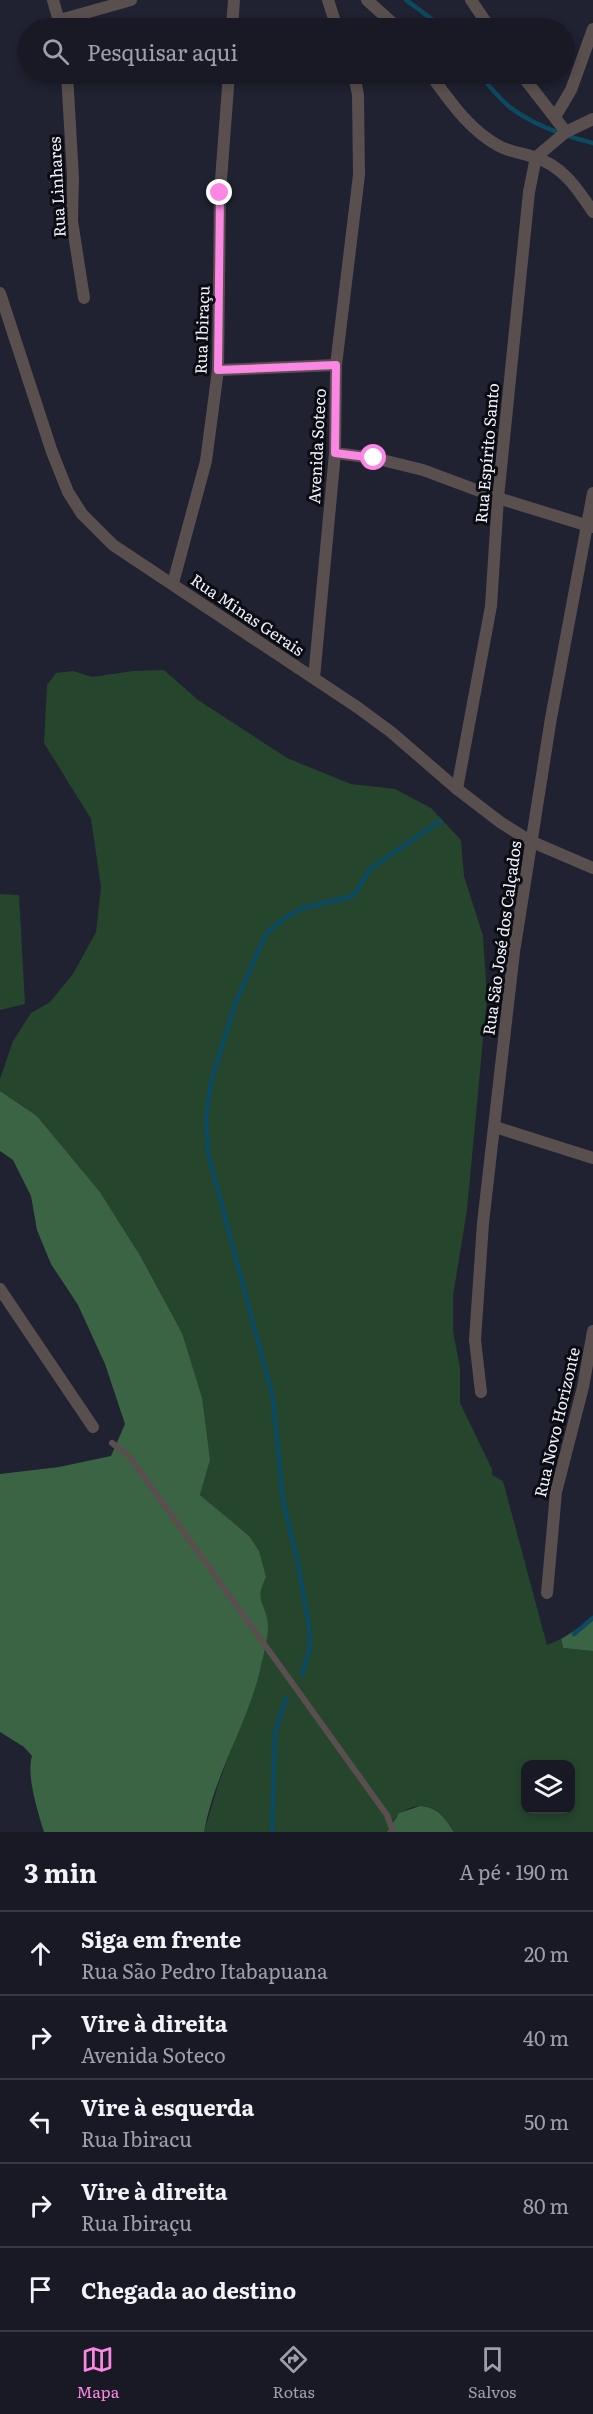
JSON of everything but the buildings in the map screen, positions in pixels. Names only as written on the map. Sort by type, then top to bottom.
[{"type":"street","points":[[53,0],[59,18]]},
{"type":"street","points":[[78,18],[131,0]]},
{"type":"street","points":[[233,18],[234,0]]},
{"type":"street","points":[[328,0],[334,18]]},
{"type":"street","points":[[367,0],[387,18]]},
{"type":"street","points":[[471,0],[483,18]]},
{"type":"street","points":[[575,79],[593,29]]},
{"type":"street","name":"Rua Linhares","points":[[68,84],[73,177],[72,221],[84,298]]},
{"type":"street","name":"Rua Ibiraçu","points":[[173,583],[206,461],[218,370],[220,193],[228,84]]},
{"type":"street","name":"Avenida Soteco","points":[[314,678],[335,453],[336,365],[359,175],[356,84]]},
{"type":"street","points":[[438,84],[459,112],[485,137],[506,150],[536,157],[554,166],[573,182],[593,212]]},
{"type":"street","points":[[529,84],[566,132]]},
{"type":"street","points":[[555,117],[573,84]]},
{"type":"street","points":[[536,157],[566,132],[593,119]]},
{"type":"street","name":"Rua Espírito Santo","points":[[457,789],[491,606],[498,498],[529,192],[536,157]]},
{"type":"street","name":"Rua Minas Gerais","points":[[0,293],[52,452],[75,504],[113,545],[173,583],[391,732],[457,789],[530,841],[593,868]]},
{"type":"street","points":[[218,370],[336,365]]},
{"type":"street","points":[[335,453],[399,463],[498,498],[590,526]]},
{"type":"street","name":"Rua São José dos Calçados","points":[[481,1392],[475,1340],[483,1223],[513,964],[530,841],[573,592],[590,526],[593,493]]},
{"type":"street","points":[[495,1126],[593,1158]]},
{"type":"street","points":[[0,1289],[93,1427]]},
{"type":"street","name":"Rua Novo Horizonte","points":[[547,1593],[556,1492],[583,1387],[593,1331]]},
{"type":"lane","points":[[112,1443],[129,1456],[387,1815],[393,1832]]},
{"type":"green space","points":[[164,670],[198,700],[287,758],[351,784],[395,789],[431,808],[461,840],[464,876],[483,936],[487,997],[467,1210],[453,1296],[453,1331],[460,1368],[460,1403],[492,1469],[492,1475],[503,1481],[547,1645],[561,1639],[563,1648],[593,1651],[593,1832],[454,1832],[438,1812],[432,1808],[418,1806],[398,1814],[387,1832],[204,1832],[219,1782],[260,1671],[268,1626],[260,1598],[260,1589],[221,1513],[200,1495],[210,1460],[182,1333],[141,1257],[100,1192],[37,1116],[0,1091],[0,1079],[13,1041],[31,1013],[50,1002],[73,974],[96,932],[101,887],[91,819],[44,743],[47,685],[56,673],[73,671],[92,677],[133,671]]},
{"type":"green space","points":[[0,894],[19,895],[25,1004],[0,1010]]},
{"type":"green space","points":[[0,1091],[37,1116],[100,1192],[141,1257],[182,1333],[202,1398],[210,1460],[200,1495],[249,1536],[259,1551],[266,1577],[262,1586],[261,1598],[267,1618],[266,1641],[254,1691],[222,1771],[204,1832],[44,1832],[30,1773],[32,1756],[24,1747],[0,1732],[0,1474],[59,1467],[111,1456],[125,1424],[105,1364],[78,1305],[51,1264],[37,1230],[31,1196],[13,1160],[0,1151]]},
{"type":"green space","points":[[593,1619],[593,1651],[563,1648],[561,1639]]},
{"type":"green space","points":[[420,1806],[436,1811],[454,1832],[387,1832],[399,1813]]},
{"type":"waterway","points":[[406,0],[430,18]]},
{"type":"waterway","points":[[488,84],[511,108],[530,120],[551,130],[593,143]]},
{"type":"waterway","points":[[302,1674],[310,1648],[309,1627],[297,1558],[283,1501],[273,1398],[208,1153],[206,1116],[211,1082],[235,1004],[266,934],[283,919],[303,908],[350,897],[356,892],[370,869],[440,821]]},
{"type":"waterway","points":[[574,1634],[593,1618]]},
{"type":"waterway","points":[[272,1832],[275,1733],[286,1698]]},
{"type":"route","points":[[220,193],[218,370],[336,365],[335,453],[374,458]]}]
